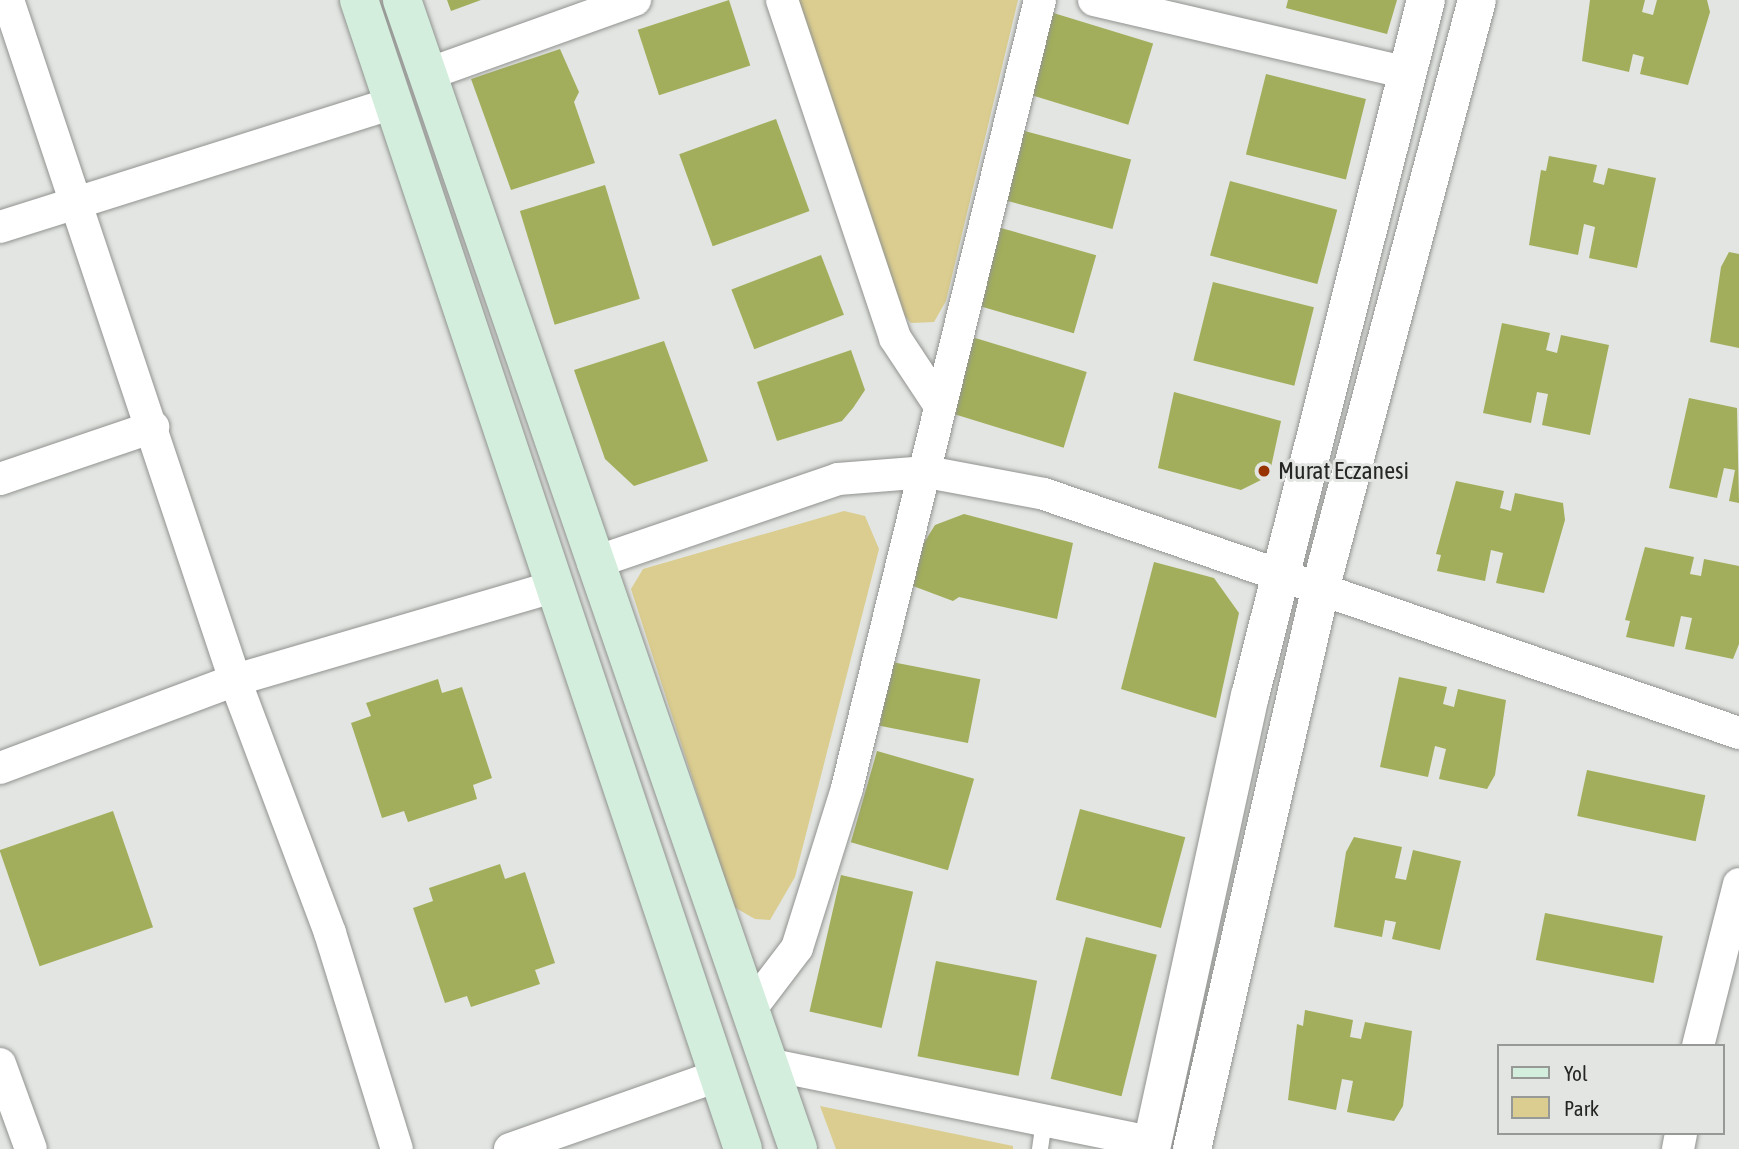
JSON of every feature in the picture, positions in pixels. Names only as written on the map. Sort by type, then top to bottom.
[{"type":"main road","points":[[359,0],[557,584],[743,1149]]},
{"type":"main road","points":[[402,0],[594,568],[798,1149]]},
{"type":"main road","points":[[557,584],[594,568]]},
{"type":"main road","points":[[557,584],[594,568]]},
{"type":"street","points":[[428,74],[635,0]]},
{"type":"street","points":[[782,0],[895,338],[940,406]]},
{"type":"street","points":[[749,1011],[797,948],[848,788],[1040,0]]},
{"type":"street","points":[[1094,0],[1407,73]]},
{"type":"street","points":[[767,1064],[1042,1135],[1151,1146],[1280,572],[1426,0]]},
{"type":"street","points":[[1192,1149],[1321,586],[1477,0]]},
{"type":"street","points":[[7,9],[72,203],[153,427],[235,680],[330,933],[397,1149]]},
{"type":"street","points":[[0,227],[393,103]]},
{"type":"street","points":[[0,479],[153,427]]},
{"type":"street","points":[[594,568],[838,479],[927,472],[1044,494],[1321,586],[1739,733]]},
{"type":"street","points":[[0,768],[235,680],[557,584]]},
{"type":"street","points":[[1699,1044],[1739,884]]},
{"type":"street","points":[[0,1064],[31,1149]]},
{"type":"street","points":[[510,1149],[720,1075]]},
{"type":"green space","points":[[791,0],[1018,0],[946,301],[934,322],[911,323],[902,313]]},
{"type":"green space","points":[[844,511],[865,516],[879,549],[795,877],[770,920],[755,919],[734,907],[631,589],[643,569]]},
{"type":"green space","points":[[820,1106],[1013,1146],[1013,1149],[836,1149]]},
{"type":"building","points":[[447,0],[481,0],[451,11]]},
{"type":"building","points":[[729,0],[750,66],[659,95],[638,30]]},
{"type":"building","points":[[1288,0],[1397,0],[1387,34],[1286,8]]},
{"type":"building","points":[[1590,0],[1645,0],[1642,12],[1653,15],[1657,0],[1707,0],[1710,12],[1688,85],[1640,74],[1644,57],[1633,54],[1629,72],[1582,61]]},
{"type":"building","points":[[1047,11],[1153,43],[1128,125],[1022,92]]},
{"type":"building","points":[[560,49],[579,92],[574,102],[595,163],[511,190],[471,79]]},
{"type":"building","points":[[1266,74],[1366,99],[1346,179],[1246,155]]},
{"type":"building","points":[[776,119],[810,211],[713,246],[679,154]]},
{"type":"building","points":[[1021,130],[1131,160],[1112,229],[1002,200]]},
{"type":"building","points":[[1549,156],[1597,165],[1593,182],[1604,185],[1608,168],[1656,178],[1637,268],[1589,258],[1595,227],[1584,224],[1578,255],[1529,245],[1541,170],[1546,171]]},
{"type":"building","points":[[1230,181],[1337,210],[1317,284],[1210,255]]},
{"type":"building","points":[[605,185],[640,299],[555,325],[520,211]]},
{"type":"building","points":[[1001,228],[1096,255],[1074,333],[979,306]]},
{"type":"building","points":[[1729,252],[1739,254],[1739,348],[1710,342],[1721,267]]},
{"type":"building","points":[[821,255],[844,315],[754,349],[731,289]]},
{"type":"building","points":[[1213,282],[1314,307],[1294,386],[1193,361]]},
{"type":"building","points":[[1502,323],[1550,333],[1546,350],[1557,353],[1561,335],[1609,345],[1590,435],[1542,425],[1548,394],[1537,392],[1531,423],[1483,413]]},
{"type":"building","points":[[972,337],[1087,372],[1064,448],[949,413]]},
{"type":"building","points":[[664,341],[708,461],[634,486],[605,459],[574,370]]},
{"type":"building","points":[[851,350],[865,390],[853,408],[842,421],[777,441],[757,382]]},
{"type":"building","points":[[1174,392],[1281,421],[1269,476],[1241,490],[1158,468]]},
{"type":"building","points":[[1689,398],[1737,408],[1739,503],[1729,501],[1735,470],[1724,468],[1717,498],[1669,488]]},
{"type":"building","points":[[1456,481],[1504,491],[1500,508],[1511,511],[1515,493],[1563,503],[1565,520],[1544,593],[1496,583],[1503,553],[1491,550],[1485,581],[1437,571],[1441,555],[1436,554]]},
{"type":"building","points":[[964,514],[1073,543],[1057,619],[959,597],[953,601],[913,586],[920,549],[935,525]]},
{"type":"building","points":[[1645,547],[1694,557],[1690,574],[1701,576],[1704,559],[1739,566],[1739,644],[1733,659],[1685,649],[1692,618],[1681,616],[1674,647],[1626,637],[1630,621],[1625,620]]},
{"type":"building","points":[[1154,562],[1214,578],[1239,613],[1216,718],[1121,689]]},
{"type":"building","points":[[892,662],[980,679],[968,743],[880,726]]},
{"type":"building","points":[[1399,677],[1447,687],[1443,704],[1454,707],[1458,689],[1506,700],[1495,775],[1487,789],[1439,779],[1446,749],[1435,746],[1428,777],[1380,767]]},
{"type":"building","points":[[438,679],[442,693],[462,687],[492,778],[473,785],[477,799],[408,822],[404,811],[382,818],[351,723],[371,716],[366,703]]},
{"type":"building","points":[[877,751],[974,779],[948,870],[851,842]]},
{"type":"building","points":[[1587,770],[1705,795],[1696,841],[1577,816]]},
{"type":"building","points":[[1080,809],[1185,837],[1161,928],[1056,900]]},
{"type":"building","points":[[113,811],[153,927],[40,966],[0,850]]},
{"type":"building","points":[[1354,837],[1402,847],[1395,878],[1406,880],[1413,850],[1461,861],[1440,950],[1392,939],[1396,922],[1385,920],[1382,937],[1334,927],[1346,852]]},
{"type":"building","points":[[500,864],[505,879],[525,872],[555,963],[535,970],[540,984],[471,1007],[467,996],[445,1003],[413,908],[433,901],[429,888]]},
{"type":"building","points":[[841,875],[913,892],[882,1028],[810,1011]]},
{"type":"building","points":[[1545,913],[1663,936],[1654,983],[1536,960]]},
{"type":"building","points":[[1086,937],[1157,955],[1122,1096],[1051,1079]]},
{"type":"building","points":[[936,961],[1037,981],[1019,1076],[917,1056]]},
{"type":"building","points":[[1305,1010],[1353,1020],[1350,1037],[1361,1039],[1365,1022],[1412,1031],[1403,1106],[1394,1121],[1347,1112],[1353,1081],[1342,1079],[1336,1110],[1288,1100],[1297,1024],[1303,1026]]},
{"type":"place","name":"Murat Eczanesi","points":[[1264,471]]}]
